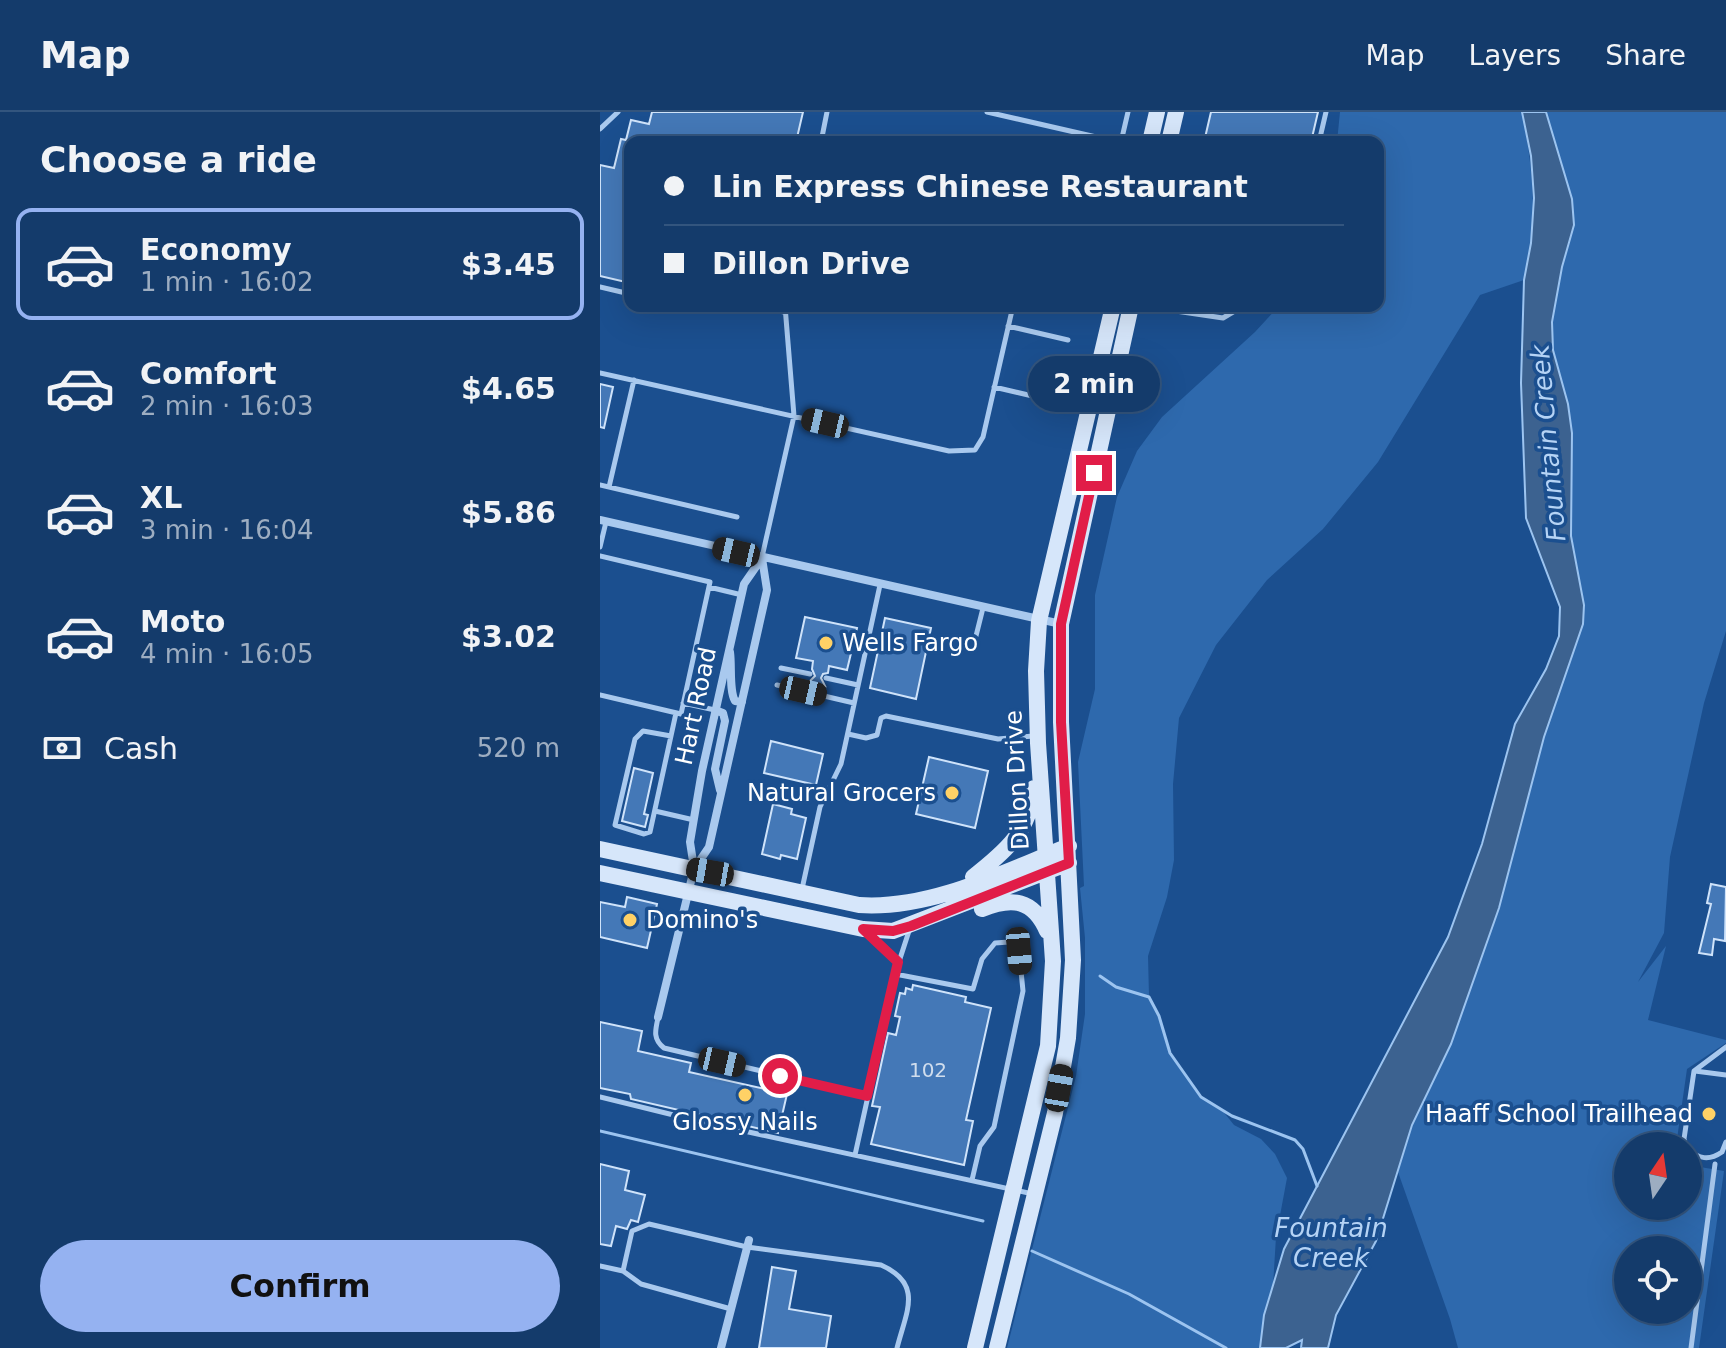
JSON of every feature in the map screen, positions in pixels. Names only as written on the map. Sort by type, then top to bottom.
[{"type":"main road","points":[[1151,136],[1157,112]]},
{"type":"main road","points":[[1170,136],[1176,112]]},
{"type":"main road","name":"Dillon Drive","points":[[975,1348],[1048,1046],[1053,961],[1038,739],[1036,671],[1039,621],[1111,312]]},
{"type":"main road","name":"Dillon Drive","points":[[997,1348],[1055,1113],[1068,1038],[1073,960],[1061,722],[1061,624],[1130,312]]},
{"type":"main road","points":[[955,890],[1006,852],[1021,830],[1033,801],[1038,739]]},
{"type":"main road","points":[[600,849],[859,905],[886,907],[1045,864]]},
{"type":"main road","points":[[911,926],[1069,855]]},
{"type":"main road","points":[[600,873],[863,929],[893,931],[957,919],[997,903],[1021,902],[1040,916],[1050,938]]},
{"type":"street","points":[[603,521],[1061,624]]},
{"type":"street","name":"Hart Road","points":[[694,869],[690,842],[715,710],[744,584],[762,558]]},
{"type":"street","name":"Hart Road","points":[[658,1017],[694,869],[709,847],[721,795],[767,590],[762,558]]},
{"type":"street","points":[[729,647],[733,669],[731,694],[735,701],[742,702]]},
{"type":"street","points":[[715,710],[723,713],[725,721],[715,769],[721,795]]},
{"type":"street","points":[[721,1348],[748,1243]]},
{"type":"lane","points":[[600,129],[618,112]]},
{"type":"lane","points":[[822,136],[827,112]]},
{"type":"lane","points":[[987,112],[1020,116],[1097,136]]},
{"type":"lane","points":[[1122,136],[1128,112]]},
{"type":"lane","points":[[1320,136],[1326,112]]},
{"type":"lane","points":[[600,287],[624,293]]},
{"type":"lane","points":[[762,558],[794,416],[784,312]]},
{"type":"lane","points":[[600,373],[949,451],[969,452],[975,450],[983,437],[1012,312]]},
{"type":"lane","points":[[1182,312],[1223,318],[1233,312]]},
{"type":"lane","points":[[1008,326],[1068,340]]},
{"type":"lane","points":[[609,487],[634,380]]},
{"type":"lane","points":[[994,387],[1054,401]]},
{"type":"lane","points":[[600,485],[737,517]]},
{"type":"lane","points":[[600,547],[603,521]]},
{"type":"lane","points":[[600,556],[710,582],[681,714],[600,695]]},
{"type":"lane","points":[[801,892],[820,807],[841,764],[880,585]]},
{"type":"lane","points":[[709,587],[742,595]]},
{"type":"lane","points":[[976,636],[983,608]]},
{"type":"lane","points":[[781,668],[810,674]]},
{"type":"lane","points":[[826,678],[858,685]]},
{"type":"lane","points":[[777,685],[854,703]]},
{"type":"lane","points":[[683,703],[715,710]]},
{"type":"lane","points":[[671,736],[643,731],[635,739],[615,825],[648,834],[655,811],[676,713]]},
{"type":"lane","points":[[848,734],[866,738],[877,735],[881,718],[886,716],[998,739],[1038,739]]},
{"type":"lane","points":[[655,811],[695,820]]},
{"type":"lane","points":[[855,1155],[895,974],[911,926]]},
{"type":"lane","points":[[863,929],[898,962]]},
{"type":"lane","points":[[895,974],[973,989],[982,959],[995,943],[1009,942],[1019,951],[1023,991],[994,1127],[980,1146],[972,1180]]},
{"type":"lane","points":[[658,1017],[655,1034],[657,1043],[664,1048],[867,1096]]},
{"type":"lane","points":[[1685,1132],[1694,1071],[1726,1047]]},
{"type":"lane","points":[[1694,1071],[1726,1075]]},
{"type":"lane","points":[[600,1097],[1034,1194]]},
{"type":"lane","points":[[1702,1157],[1709,1158],[1722,1152],[1726,1142]]},
{"type":"lane","points":[[1691,1348],[1715,1164]]},
{"type":"lane","points":[[623,1271],[632,1231],[649,1224],[881,1265],[896,1272],[905,1281],[909,1299],[897,1348]]},
{"type":"lane","points":[[600,1266],[623,1271],[641,1284],[731,1309]]},
{"type":"shaded area","points":[[1340,112],[1522,112],[1533,196],[1532,238],[1524,280],[1480,295],[1378,462],[1323,529],[1267,580],[1216,645],[1179,718],[1173,784],[1174,860],[1167,897],[1148,956],[1149,996],[1159,1016],[1170,1053],[1201,1097],[1222,1110],[1234,1125],[1261,1139],[1275,1154],[1287,1178],[1276,1237],[1273,1286],[1264,1315],[1260,1348],[1007,1348],[1076,1076],[1085,1014],[1085,938],[1080,888],[1084,886],[1078,762],[1095,689],[1095,595],[1117,497],[1137,451],[1162,417],[1273,312],[1384,312],[1384,136],[1338,136]]},
{"type":"shaded area","points":[[1546,112],[1726,112],[1726,631],[1704,703],[1670,857],[1664,933],[1638,982],[1666,946],[1648,1020],[1726,1040],[1726,1043],[1687,1069],[1678,1132],[1614,1132],[1614,1220],[1702,1220],[1702,1167],[1724,1171],[1699,1348],[1458,1348],[1398,1172],[1412,1125],[1451,1044],[1499,908],[1544,737],[1583,624],[1584,605],[1571,536],[1568,404],[1553,350],[1552,322],[1562,267],[1574,225],[1572,199]]},
{"type":"water","name":"Fountain Creek","points":[[1522,112],[1546,112],[1572,199],[1574,225],[1562,267],[1552,322],[1553,350],[1568,404],[1572,433],[1571,536],[1584,605],[1583,624],[1544,737],[1499,908],[1451,1044],[1412,1125],[1376,1241],[1336,1315],[1328,1348],[1301,1348],[1302,1340],[1286,1348],[1260,1348],[1264,1315],[1284,1249],[1448,937],[1482,844],[1515,724],[1546,669],[1559,636],[1560,607],[1526,518],[1521,383],[1524,280],[1531,243],[1534,198],[1531,156]]},
{"type":"building","points":[[652,112],[803,112],[797,136],[627,136],[631,120],[649,124]]},
{"type":"building","points":[[1211,112],[1318,112],[1312,136],[1205,136]]},
{"type":"building","points":[[621,139],[624,140],[624,282],[600,276],[600,165],[614,168]]},
{"type":"building","points":[[600,384],[613,387],[604,428],[600,427]]},
{"type":"building","name":"Wells Fargo","points":[[805,617],[857,628],[847,670],[829,666],[828,673],[821,678],[825,686],[809,682],[815,676],[813,661],[796,658]]},
{"type":"building","points":[[885,618],[931,628],[916,699],[870,688]]},
{"type":"building","points":[[771,741],[823,754],[816,785],[764,773]]},
{"type":"building","name":"Natural Grocers","points":[[929,757],[988,771],[975,828],[916,814]]},
{"type":"building","points":[[634,768],[653,773],[644,814],[648,815],[645,827],[622,821]]},
{"type":"building","points":[[773,804],[792,809],[791,814],[806,818],[797,859],[781,855],[780,859],[762,854]]},
{"type":"building","points":[[1711,884],[1726,887],[1725,941],[1714,939],[1712,955],[1699,953],[1711,904],[1707,903]]},
{"type":"building","points":[[627,897],[657,904],[647,948],[600,937],[600,902],[625,907]]},
{"type":"building","points":[[913,985],[966,997],[965,1002],[991,1008],[966,1120],[973,1121],[964,1165],[871,1144],[880,1107],[872,1106],[888,1033],[896,1035],[900,1017],[895,1016],[900,993],[905,994],[906,988],[912,990]]},
{"type":"building","points":[[600,1022],[642,1031],[638,1051],[691,1063],[689,1072],[787,1094],[778,1133],[631,1099],[630,1094],[600,1088]]},
{"type":"building","points":[[600,1164],[629,1171],[625,1190],[645,1195],[638,1222],[631,1220],[627,1229],[616,1226],[611,1246],[600,1244]]},
{"type":"building","points":[[772,1267],[796,1271],[789,1309],[831,1316],[826,1348],[759,1348]]},
{"type":"waterway","points":[[1100,976],[1116,987],[1149,997],[1159,1016],[1170,1053],[1201,1097],[1232,1116],[1295,1140],[1303,1149],[1317,1186]]},
{"type":"waterway","points":[[600,1131],[983,1221]]},
{"type":"waterway","points":[[1032,1251],[1129,1294],[1226,1348]]},
{"type":"place","name":"Wells Fargo","points":[[826,643]]},
{"type":"place","name":"Natural Grocers","points":[[952,793]]},
{"type":"place","name":"Domino's","points":[[630,920]]},
{"type":"place","name":"Glossy Nails","points":[[745,1095]]},
{"type":"place","name":"Haaff School Trailhead","points":[[1709,1114]]},
{"type":"route","points":[[780,1076],[867,1096],[898,962],[863,929],[893,931],[911,926],[1069,863],[1059,665],[1061,624],[1094,473]]}]
